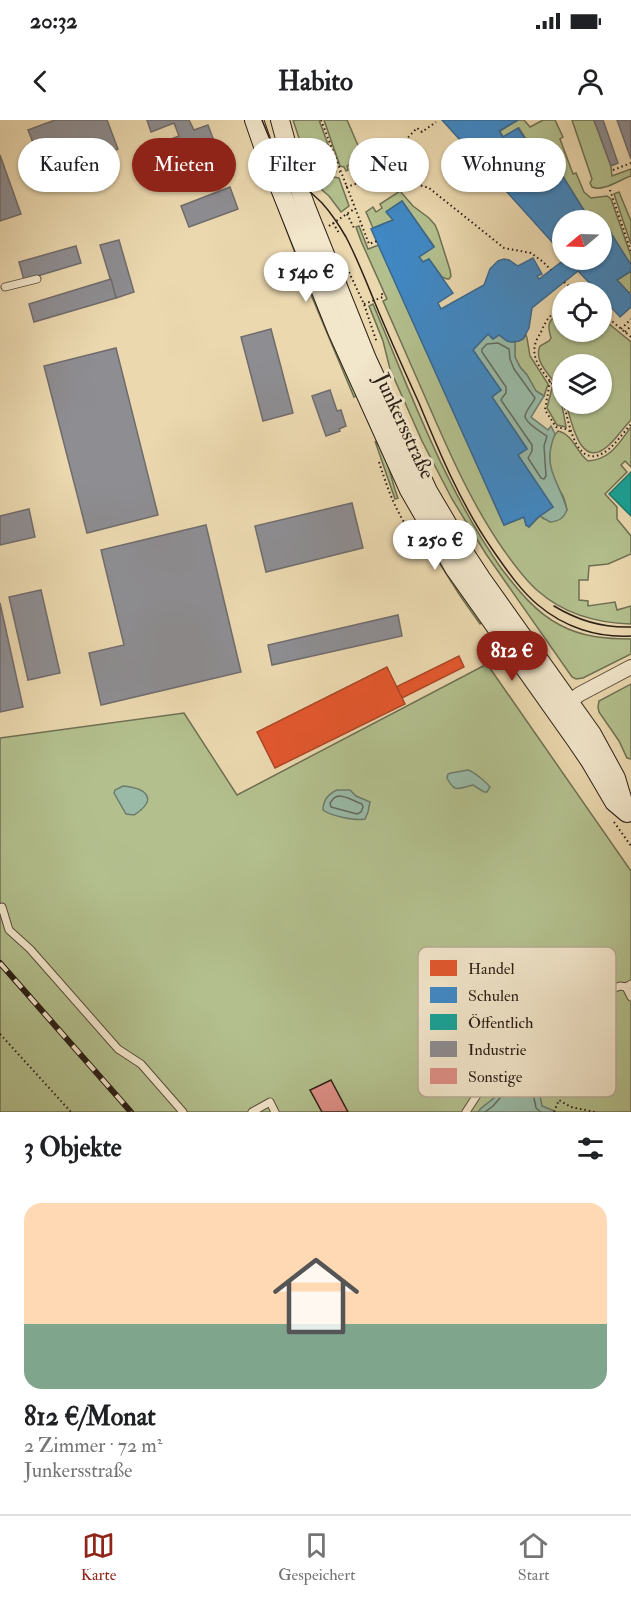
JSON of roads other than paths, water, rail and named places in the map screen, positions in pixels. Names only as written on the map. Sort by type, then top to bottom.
[{"type":"main road","name":"Junkersstraße","points":[[254,120],[337,331],[409,490],[454,568],[562,706],[592,734],[616,778],[629,817]]},
{"type":"main road","name":"Junkersstraße","points":[[280,120],[296,179],[327,261],[367,359],[423,482],[464,552],[562,706]]},
{"type":"street","points":[[562,706],[631,667]]},
{"type":"lane","points":[[5,286],[37,279]]},
{"type":"lane","points":[[2,906],[9,930],[30,949],[118,1050],[141,1064],[183,1112]]},
{"type":"lane","points":[[628,986],[631,997]]},
{"type":"lane","points":[[466,1112],[476,1097]]},
{"type":"lane","points":[[252,1112],[270,1102],[275,1112]]},
{"type":"water","points":[[488,334],[493,339],[499,335],[507,341],[515,342],[515,357],[520,367],[536,391],[544,396],[531,417],[548,430],[551,426],[555,434],[551,446],[551,465],[567,510],[558,520],[550,522],[540,516],[553,507],[518,455],[527,448],[492,397],[501,390],[473,350]]},
{"type":"water","points":[[468,770],[490,787],[487,792],[473,785],[458,789],[452,786],[447,778],[448,774]]},
{"type":"water","points":[[123,786],[138,789],[148,799],[142,809],[134,815],[126,814],[114,793]]},
{"type":"water","points":[[337,790],[350,790],[356,796],[370,802],[365,819],[343,818],[323,810],[327,798]]},
{"type":"water","points":[[495,1097],[540,1097],[542,1106],[557,1112],[478,1112]]},
{"type":"tram line","points":[[262,120],[272,144],[285,165],[325,207],[346,237],[452,478],[470,514],[503,564],[519,586],[548,613],[570,625],[593,633],[631,636]]},
{"type":"tram line","points":[[554,606],[591,622],[631,627]]},
{"type":"railway","points":[[0,963],[131,1112]]}]
